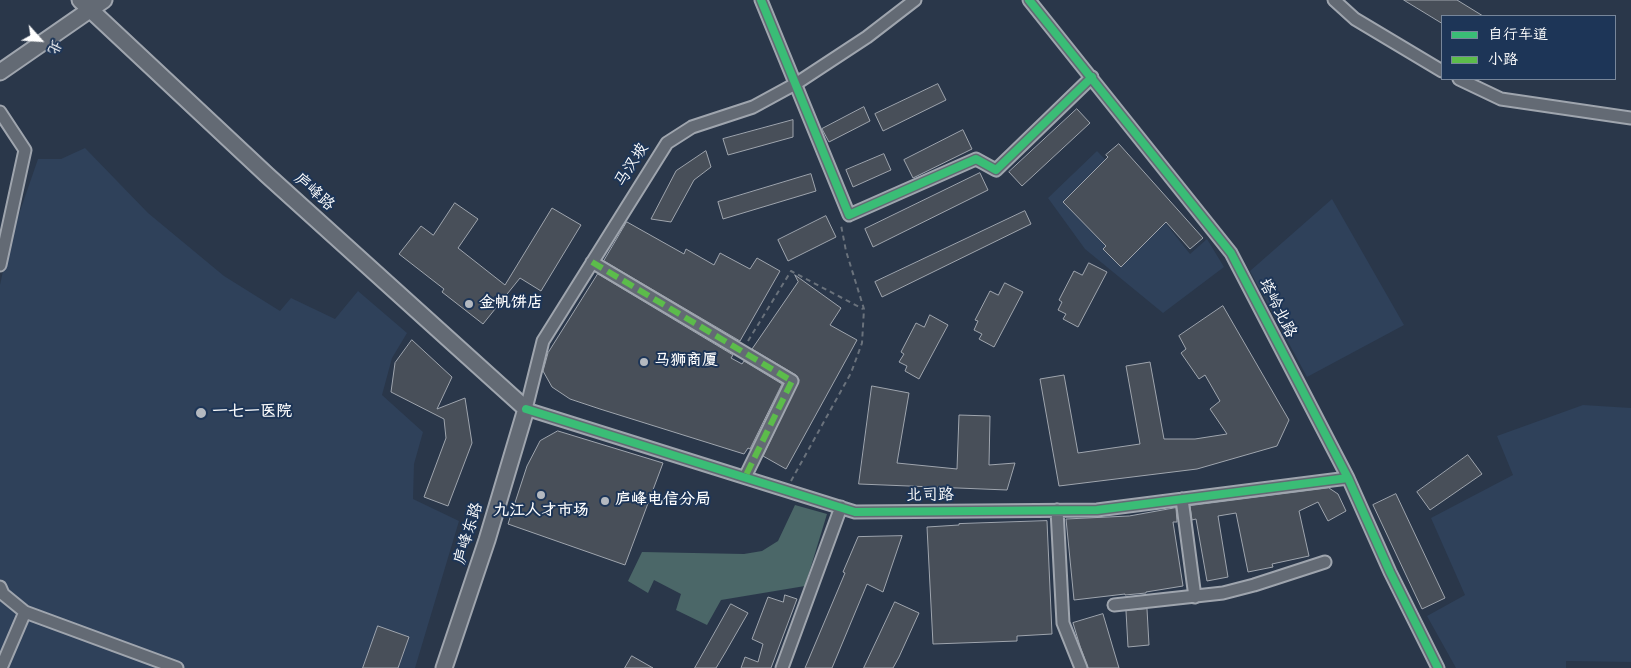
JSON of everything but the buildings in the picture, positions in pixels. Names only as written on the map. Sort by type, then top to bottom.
[{"type":"main road","points":[[0,72],[85,5],[104,0]]},
{"type":"main road","name":"庐峰路","points":[[85,5],[267,175],[526,409]]},
{"type":"main road","name":"庐峰东路","points":[[444,668],[487,540],[526,409]]},
{"type":"street","points":[[761,0],[849,215],[976,159],[996,170],[1092,78]]},
{"type":"street","name":"马汉坡","points":[[526,409],[542,342],[666,143],[692,127],[753,107],[797,84],[867,37],[915,0]]},
{"type":"street","name":"塔岭北路","points":[[1029,0],[1231,253],[1348,478],[1390,572],[1438,668]]},
{"type":"street","points":[[1334,0],[1355,19],[1441,70]]},
{"type":"street","points":[[1461,80],[1501,99],[1631,118]]},
{"type":"street","points":[[0,112],[26,150],[0,265]]},
{"type":"street","points":[[592,262],[792,381],[745,477]]},
{"type":"street","name":"北司路","points":[[526,409],[855,512],[1097,510],[1348,478]]},
{"type":"street","points":[[1182,499],[1195,597]]},
{"type":"street","points":[[782,668],[841,507]]},
{"type":"street","points":[[1057,510],[1063,623],[1081,668]]},
{"type":"street","points":[[1114,605],[1223,593],[1325,562]]},
{"type":"street","points":[[0,587],[3,594],[25,612],[177,668]]},
{"type":"street","points":[[0,668],[25,612]]},
{"type":"path","points":[[786,490],[851,373],[862,343],[864,309],[846,251],[841,224]]},
{"type":"path","points":[[742,351],[791,271],[864,309]]},
{"type":"shaded area","name":"一七一医院","points":[[85,148],[148,213],[224,276],[280,311],[291,298],[335,319],[358,291],[407,333],[392,358],[382,395],[423,432],[414,464],[413,499],[459,521],[415,668],[0,668],[0,285],[9,243],[38,159],[61,159]]},
{"type":"shaded area","points":[[1097,151],[1159,215],[1190,254],[1207,239],[1224,267],[1163,313],[1085,249],[1048,198]]},
{"type":"shaded area","points":[[1332,199],[1404,325],[1307,377],[1250,271]]},
{"type":"shaded area","points":[[1583,405],[1631,408],[1631,662],[1566,661],[1566,668],[1456,668],[1427,616],[1465,595],[1431,518],[1513,475],[1497,436]]},
{"type":"green space","points":[[795,505],[827,514],[805,586],[721,600],[707,625],[676,610],[681,594],[654,580],[648,593],[628,581],[642,552],[744,554],[762,551],[778,541]]},
{"type":"marked path","points":[[592,262],[792,381],[745,477]]},
{"type":"cycle path","points":[[761,0],[849,215],[976,159],[996,170],[1092,77]]},
{"type":"cycle path","points":[[1029,0],[1231,253],[1348,478],[1390,572],[1438,668]]},
{"type":"cycle path","points":[[526,409],[855,512],[1097,510],[1348,478]]},
{"type":"place","name":"金帆饼店","points":[[469,304]]},
{"type":"place","name":"马狮商厦","points":[[644,362]]},
{"type":"place","name":"一七一医院","points":[[201,413]]},
{"type":"place","name":"九江人才市场","points":[[541,495]]},
{"type":"place","name":"庐峰电信分局","points":[[605,501]]}]
